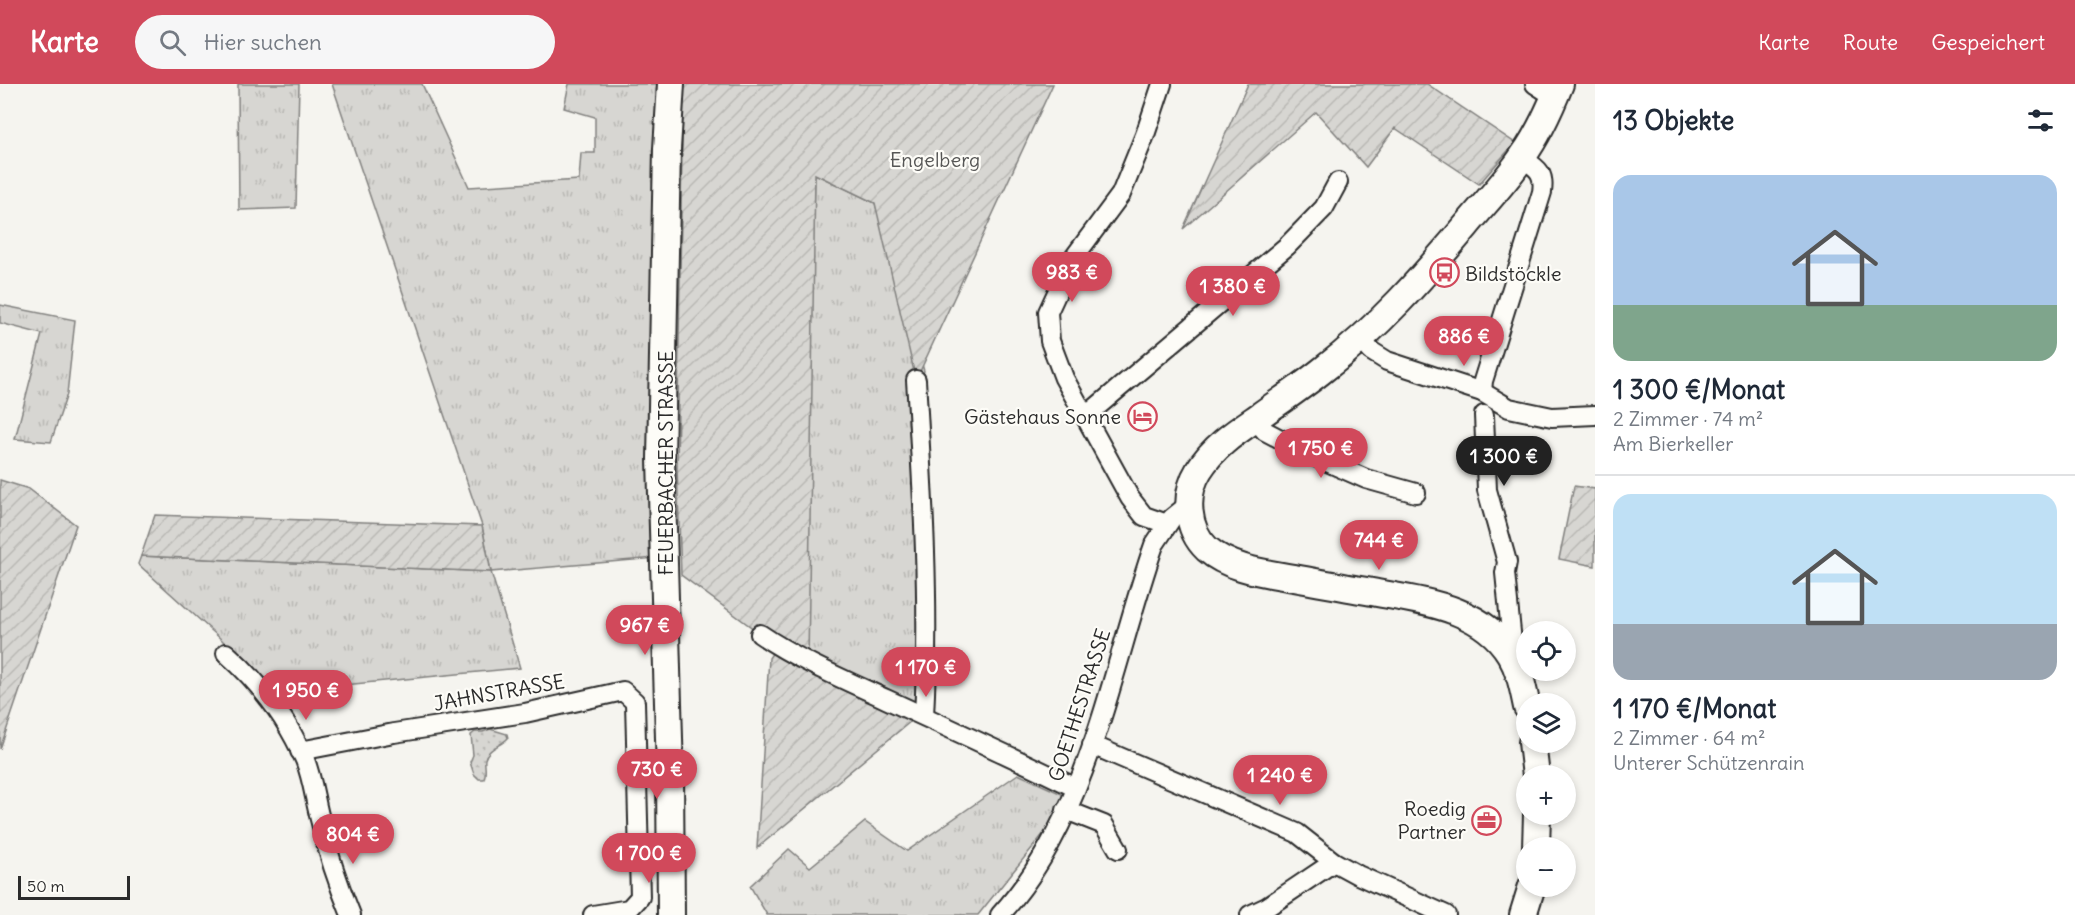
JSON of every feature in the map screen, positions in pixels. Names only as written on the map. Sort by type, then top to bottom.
[{"type":"main road","name":"FEUERBACHER STRASSE","points":[[671,84],[667,149],[661,459],[670,773],[671,915]]},
{"type":"main road","points":[[1524,693],[1520,675],[1498,638],[1482,625],[1457,611],[1423,602],[1267,573],[1230,563],[1207,549],[1195,535],[1188,505],[1189,491],[1198,470],[1219,446],[1361,339],[1424,275],[1522,158],[1538,133],[1550,88]]},
{"type":"main road","points":[[1523,915],[1529,897]]},
{"type":"street","points":[[1162,84],[1145,135],[1121,194],[1072,260],[1048,312],[1050,341],[1064,378],[1137,507],[1144,516],[1167,524]]},
{"type":"street","points":[[1482,392],[1486,371],[1542,192],[1544,180],[1538,169],[1522,158]]},
{"type":"street","points":[[1086,417],[1251,279],[1287,246],[1324,208],[1338,182]]},
{"type":"street","points":[[1361,339],[1371,351],[1387,361],[1482,392],[1509,408],[1552,417],[1595,415]]},
{"type":"street","points":[[916,380],[922,473],[925,592],[924,716]]},
{"type":"street","points":[[1484,415],[1487,490],[1507,562],[1505,573],[1512,642],[1509,653]]},
{"type":"street","points":[[1256,419],[1265,431],[1309,454],[1366,479],[1416,493]]},
{"type":"street","name":"GOETHESTRASSE","points":[[1000,915],[1042,860],[1066,810],[1092,745],[1154,545],[1167,524],[1188,505]]},
{"type":"street","points":[[760,634],[804,660],[1076,788]]},
{"type":"street","points":[[226,653],[265,693],[289,728],[306,763],[321,826],[351,915]]},
{"type":"street","name":"JAHNSTRASSE","points":[[300,751],[394,733],[525,713],[623,691],[635,702],[640,897],[629,909],[593,915]]},
{"type":"street","points":[[1092,745],[1297,833],[1334,862],[1446,915]]},
{"type":"street","points":[[1066,810],[1104,825],[1118,849]]},
{"type":"street","points":[[1250,915],[1267,907],[1334,862]]},
{"type":"green space","points":[[238,84],[299,84],[296,208],[239,210]]},
{"type":"green space","points":[[332,84],[422,84],[469,187],[579,180],[581,153],[595,153],[595,117],[564,108],[569,84],[660,84],[656,558],[491,572],[482,526]]},
{"type":"green space","name":"Engelberg","points":[[683,84],[1053,84],[916,380],[875,203],[815,174],[808,662],[916,717],[757,848],[769,658],[777,646],[681,575],[677,468]]},
{"type":"green space","points":[[1248,84],[1427,84],[1515,143],[1479,184],[1395,128],[1366,167],[1316,112],[1183,229]]},
{"type":"green space","points":[[815,174],[875,203],[924,371],[917,387],[917,713],[804,659]]},
{"type":"green space","points":[[0,305],[75,320],[67,394],[51,442],[15,439],[42,334],[0,323]]},
{"type":"green space","points":[[0,480],[29,489],[76,525],[0,749]]},
{"type":"green space","points":[[1574,486],[1595,489],[1595,566],[1559,559]]},
{"type":"green space","points":[[155,515],[482,526],[491,572],[141,556]]},
{"type":"green space","points":[[141,556],[491,572],[520,668],[271,692],[222,640],[138,564]]},
{"type":"green space","points":[[490,729],[507,734],[508,738],[486,756],[484,779],[479,779],[474,774],[470,762],[473,755],[471,735]]},
{"type":"green space","points":[[1018,774],[1064,795],[1049,827],[978,915],[767,915],[750,886],[789,849],[810,867],[865,822],[907,851]]},
{"type":"place","name":"Bildstöckle","points":[[1444,273]]},
{"type":"place","name":"Gästehaus Sonne","points":[[1142,416]]},
{"type":"place","name":"Roedig Partner","points":[[1487,820]]}]
